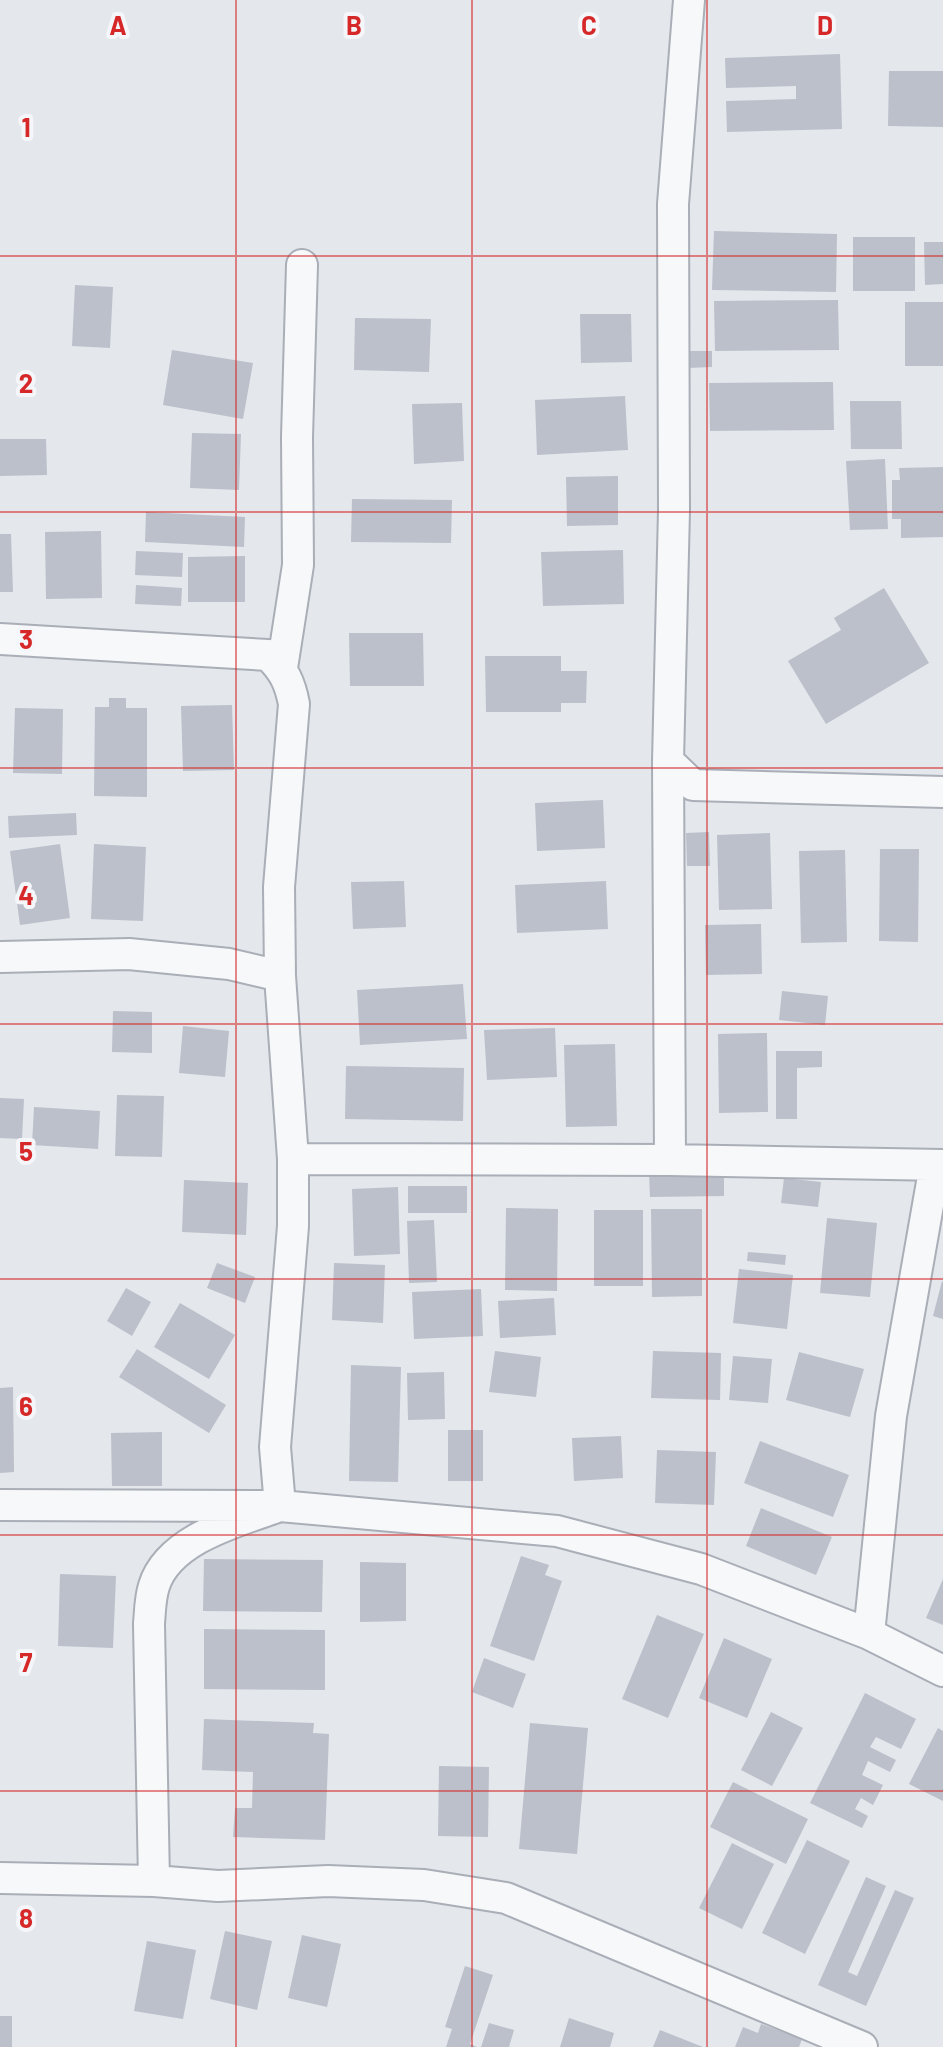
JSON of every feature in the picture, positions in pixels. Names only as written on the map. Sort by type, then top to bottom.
[{"type":"street","points":[[670,1160],[668,761],[674,510],[673,204],[689,0]]},
{"type":"street","points":[[282,668],[298,565],[297,437],[302,265]]},
{"type":"street","points":[[0,639],[268,655],[282,668],[290,684],[294,704],[279,887],[280,976],[293,1159],[293,1226],[275,1447],[280,1506]]},
{"type":"street","points":[[668,761],[693,785],[943,792]]},
{"type":"street","points":[[0,957],[129,954],[229,964],[280,976]]},
{"type":"street","points":[[293,1159],[670,1160],[939,1165],[891,1416],[869,1634]]},
{"type":"street","points":[[0,1505],[280,1506],[557,1531],[701,1569],[869,1634],[943,1671]]},
{"type":"street","points":[[154,1881],[149,1624],[154,1585],[173,1556],[208,1531],[280,1506]]},
{"type":"street","points":[[0,1878],[154,1881],[218,1886],[342,1881],[424,1885],[506,1898],[862,2047]]},
{"type":"building","points":[[840,54],[842,129],[727,132],[726,101],[796,99],[796,86],[726,88],[725,58]]},
{"type":"building","points":[[889,71],[943,71],[943,127],[888,126]]},
{"type":"building","points":[[714,231],[837,234],[836,292],[712,290]]},
{"type":"building","points":[[853,237],[915,237],[915,291],[853,291]]},
{"type":"building","points":[[924,242],[943,242],[943,284],[925,285]]},
{"type":"building","points":[[75,285],[113,287],[110,348],[72,346]]},
{"type":"building","points":[[838,300],[839,350],[715,351],[714,301]]},
{"type":"building","points":[[905,302],[943,302],[943,366],[905,366]]},
{"type":"building","points":[[580,314],[631,314],[632,362],[581,363]]},
{"type":"building","points":[[355,318],[431,319],[429,372],[354,370]]},
{"type":"building","points":[[172,350],[253,363],[243,419],[163,405]]},
{"type":"building","points":[[688,351],[712,351],[712,367],[688,368]]},
{"type":"building","points":[[833,382],[834,430],[710,431],[709,383]]},
{"type":"building","points":[[625,396],[628,450],[537,455],[535,400]]},
{"type":"building","points":[[850,401],[901,401],[902,449],[851,449]]},
{"type":"building","points":[[462,403],[464,461],[414,464],[412,404]]},
{"type":"building","points":[[192,433],[241,434],[239,490],[190,488]]},
{"type":"building","points":[[0,439],[46,439],[47,475],[0,476]]},
{"type":"building","points":[[885,459],[888,529],[850,530],[846,461]]},
{"type":"building","points":[[943,467],[943,537],[901,538],[901,519],[892,519],[892,480],[900,480],[899,468]]},
{"type":"building","points":[[618,476],[618,525],[567,526],[566,477]]},
{"type":"building","points":[[352,499],[452,500],[451,543],[351,542]]},
{"type":"building","points":[[146,512],[245,517],[244,547],[145,542]]},
{"type":"building","points":[[101,531],[102,598],[46,599],[45,532]]},
{"type":"building","points":[[0,534],[11,534],[13,592],[0,592]]},
{"type":"building","points":[[623,550],[624,604],[543,606],[541,552]]},
{"type":"building","points":[[136,551],[183,553],[182,577],[135,575]]},
{"type":"building","points":[[245,556],[245,602],[188,602],[188,557]]},
{"type":"building","points":[[136,585],[182,588],[181,606],[135,604]]},
{"type":"building","points":[[884,588],[929,663],[826,724],[788,661],[841,630],[834,618]]},
{"type":"building","points":[[349,633],[423,633],[424,686],[350,686]]},
{"type":"building","points":[[485,656],[561,656],[561,671],[587,671],[586,703],[561,703],[561,712],[486,712]]},
{"type":"building","points":[[109,698],[126,698],[126,708],[147,708],[147,797],[94,796],[95,707],[109,707]]},
{"type":"building","points":[[232,705],[234,770],[183,771],[181,706]]},
{"type":"building","points":[[15,708],[63,709],[62,774],[13,773]]},
{"type":"building","points":[[603,800],[605,848],[537,851],[535,803]]},
{"type":"building","points":[[76,813],[77,835],[9,838],[8,816]]},
{"type":"building","points":[[709,832],[710,866],[687,866],[686,833]]},
{"type":"building","points":[[770,833],[772,909],[719,910],[717,835]]},
{"type":"building","points":[[60,844],[70,918],[20,925],[10,851]]},
{"type":"building","points":[[94,844],[146,847],[143,921],[91,919]]},
{"type":"building","points":[[880,849],[919,849],[918,942],[879,941]]},
{"type":"building","points":[[845,850],[847,942],[801,943],[799,851]]},
{"type":"building","points":[[404,881],[406,927],[353,929],[351,882]]},
{"type":"building","points":[[606,881],[608,929],[517,933],[515,885]]},
{"type":"building","points":[[761,924],[762,974],[706,975],[705,925]]},
{"type":"building","points":[[463,984],[467,1039],[360,1045],[357,990]]},
{"type":"building","points":[[782,991],[828,996],[825,1025],[779,1020]]},
{"type":"building","points":[[113,1011],[152,1012],[152,1053],[112,1052]]},
{"type":"building","points":[[183,1026],[229,1031],[225,1077],[179,1073]]},
{"type":"building","points":[[555,1028],[557,1077],[487,1080],[484,1030]]},
{"type":"building","points":[[767,1033],[768,1112],[719,1113],[718,1034]]},
{"type":"building","points":[[615,1044],[617,1126],[566,1127],[564,1045]]},
{"type":"building","points":[[776,1051],[822,1051],[822,1067],[797,1068],[797,1119],[776,1119]]},
{"type":"building","points":[[346,1066],[464,1068],[463,1121],[345,1119]]},
{"type":"building","points":[[117,1095],[164,1096],[162,1157],[115,1156]]},
{"type":"building","points":[[0,1098],[24,1099],[22,1139],[0,1138]]},
{"type":"building","points":[[34,1107],[100,1111],[98,1149],[32,1145]]},
{"type":"building","points":[[649,1173],[724,1173],[724,1196],[650,1197]]},
{"type":"building","points":[[784,1178],[821,1182],[818,1207],[781,1203]]},
{"type":"building","points":[[184,1180],[248,1183],[246,1235],[182,1232]]},
{"type":"building","points":[[408,1186],[467,1186],[467,1213],[408,1213]]},
{"type":"building","points":[[398,1187],[400,1254],[354,1256],[352,1189]]},
{"type":"building","points":[[506,1208],[558,1209],[557,1291],[505,1290]]},
{"type":"building","points":[[651,1209],[702,1209],[702,1296],[652,1297]]},
{"type":"building","points":[[594,1210],[643,1210],[643,1286],[594,1286]]},
{"type":"building","points":[[827,1218],[877,1223],[870,1297],[820,1293]]},
{"type":"building","points":[[434,1220],[437,1282],[409,1283],[407,1221]]},
{"type":"building","points":[[748,1252],[786,1255],[785,1265],[747,1261]]},
{"type":"building","points":[[217,1263],[255,1277],[245,1303],[207,1288]]},
{"type":"building","points":[[334,1263],[385,1265],[383,1323],[332,1320]]},
{"type":"building","points":[[739,1269],[793,1275],[787,1329],[733,1323]]},
{"type":"building","points":[[943,1282],[943,1319],[933,1316]]},
{"type":"building","points":[[126,1288],[151,1302],[132,1336],[107,1321]]},
{"type":"building","points":[[481,1289],[483,1336],[414,1339],[412,1292]]},
{"type":"building","points":[[554,1298],[556,1335],[500,1338],[498,1301]]},
{"type":"building","points":[[180,1303],[235,1335],[209,1379],[154,1347]]},
{"type":"building","points":[[137,1349],[226,1405],[209,1433],[119,1377]]},
{"type":"building","points":[[495,1351],[541,1357],[536,1397],[489,1392]]},
{"type":"building","points":[[653,1351],[721,1353],[720,1400],[651,1398]]},
{"type":"building","points":[[799,1352],[864,1369],[850,1417],[786,1400]]},
{"type":"building","points":[[733,1356],[772,1359],[768,1403],[729,1400]]},
{"type":"building","points":[[351,1365],[401,1367],[398,1482],[349,1481]]},
{"type":"building","points":[[444,1372],[445,1419],[408,1420],[407,1373]]},
{"type":"building","points":[[13,1387],[14,1472],[0,1473],[0,1388]]},
{"type":"building","points":[[448,1430],[483,1430],[483,1481],[448,1481]]},
{"type":"building","points":[[162,1432],[162,1486],[112,1486],[111,1433]]},
{"type":"building","points":[[621,1436],[623,1478],[574,1481],[572,1438]]},
{"type":"building","points":[[760,1441],[849,1475],[833,1517],[744,1483]]},
{"type":"building","points":[[657,1450],[716,1452],[714,1505],[655,1503]]},
{"type":"building","points":[[761,1508],[832,1537],[816,1575],[746,1546]]},
{"type":"building","points":[[521,1556],[549,1565],[545,1575],[562,1581],[534,1661],[490,1646]]},
{"type":"building","points":[[204,1559],[323,1560],[322,1612],[203,1611]]},
{"type":"building","points":[[360,1562],[406,1563],[406,1621],[360,1622]]},
{"type":"building","points":[[60,1574],[116,1576],[113,1648],[58,1646]]},
{"type":"building","points":[[943,1579],[943,1625],[926,1618]]},
{"type":"building","points":[[657,1615],[704,1634],[668,1718],[622,1699]]},
{"type":"building","points":[[204,1629],[325,1630],[325,1690],[204,1689]]},
{"type":"building","points":[[724,1638],[772,1659],[747,1718],[699,1698]]},
{"type":"building","points":[[484,1658],[526,1674],[513,1708],[472,1692]]},
{"type":"building","points":[[865,1693],[916,1719],[901,1749],[876,1737],[870,1747],[896,1760],[890,1772],[868,1761],[862,1775],[883,1785],[873,1805],[861,1798],[855,1809],[868,1816],[862,1828],[810,1803]]},
{"type":"building","points":[[771,1712],[803,1728],[772,1786],[741,1770]]},
{"type":"building","points":[[204,1719],[314,1723],[313,1733],[329,1734],[325,1840],[233,1837],[235,1808],[252,1808],[253,1772],[202,1770]]},
{"type":"building","points":[[530,1723],[588,1728],[577,1854],[519,1849]]},
{"type":"building","points":[[938,1728],[943,1731],[943,1801],[909,1784]]},
{"type":"building","points":[[439,1766],[489,1767],[488,1837],[438,1836]]},
{"type":"building","points":[[733,1782],[808,1819],[786,1864],[710,1827]]},
{"type":"building","points":[[807,1840],[850,1861],[805,1954],[762,1933]]},
{"type":"building","points":[[732,1843],[774,1864],[742,1929],[699,1908]]},
{"type":"building","points":[[866,1877],[886,1886],[848,1972],[857,1976],[895,1890],[914,1898],[866,2006],[818,1985]]},
{"type":"building","points":[[225,1931],[272,1941],[257,2010],[210,1999]]},
{"type":"building","points":[[302,1935],[341,1944],[327,2007],[288,1998]]},
{"type":"building","points":[[147,1941],[196,1950],[183,2019],[134,2011]]},
{"type":"building","points":[[465,1966],[493,1975],[470,2044],[477,2047],[446,2047],[452,2029],[445,2027]]},
{"type":"building","points":[[0,2016],[12,2016],[12,2047],[0,2047]]},
{"type":"building","points":[[569,2018],[614,2033],[610,2047],[560,2047]]},
{"type":"building","points":[[489,2023],[514,2030],[509,2047],[481,2047]]},
{"type":"building","points":[[761,2024],[802,2039],[799,2047],[735,2047],[743,2027],[758,2033]]},
{"type":"building","points":[[660,2030],[703,2047],[653,2047]]}]
